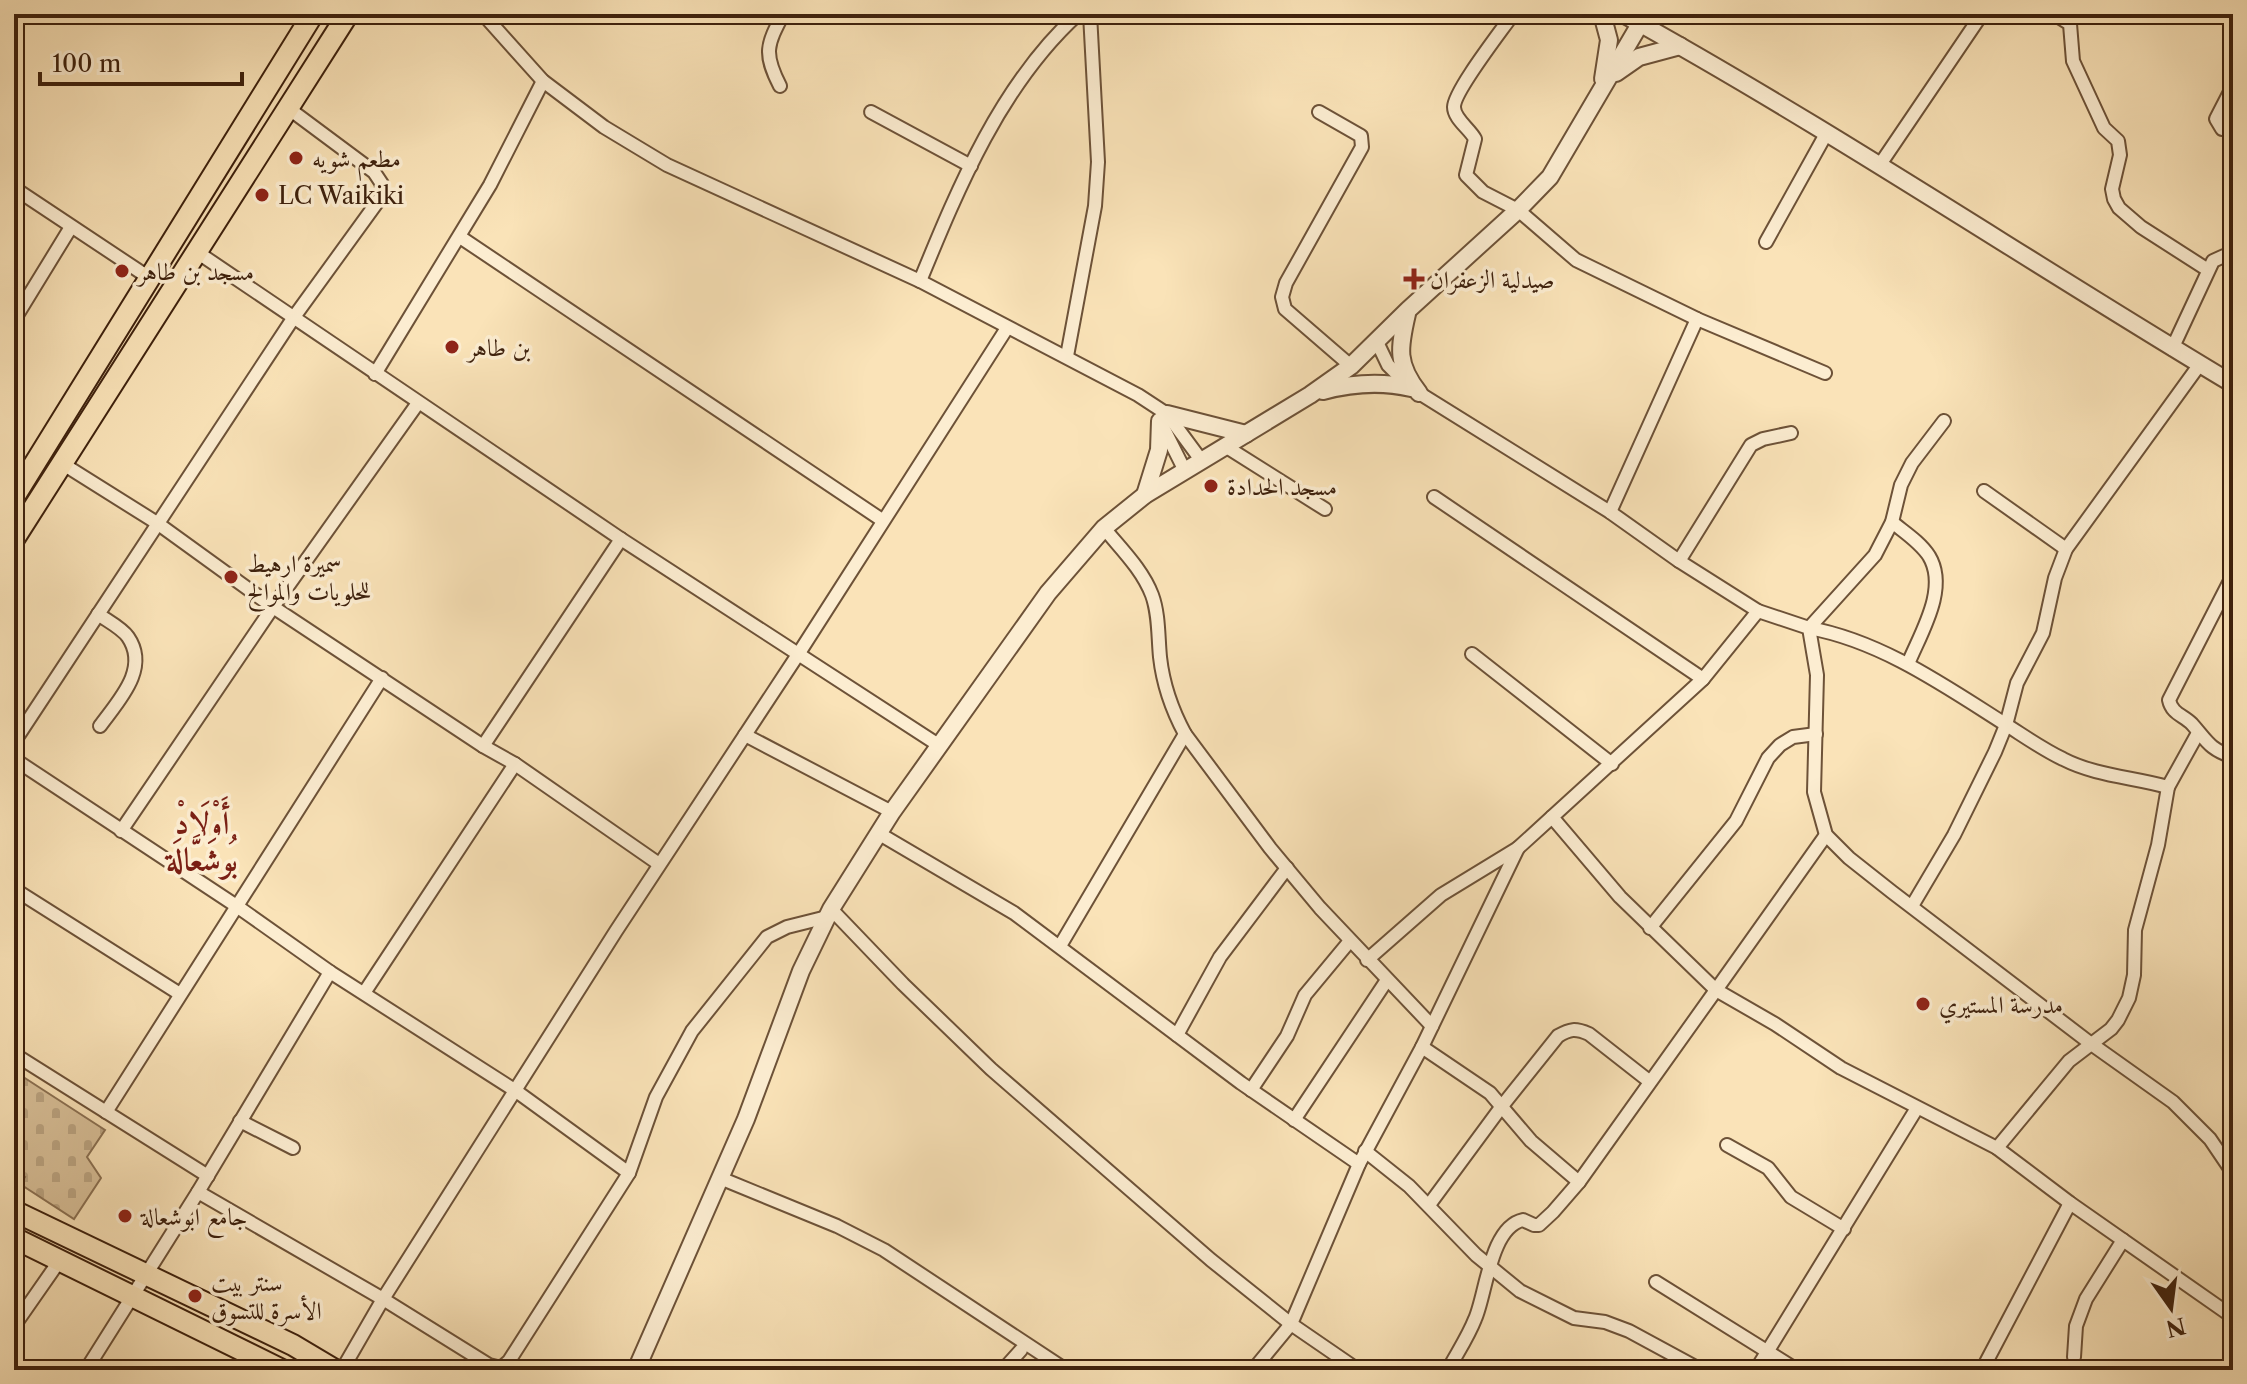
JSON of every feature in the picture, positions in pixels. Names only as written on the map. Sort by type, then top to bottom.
[{"type":"main road","points":[[14,497],[313,14]]},
{"type":"main road","points":[[14,539],[348,14]]},
{"type":"main road","points":[[14,1211],[293,1345],[335,1370]]},
{"type":"main road","points":[[14,1238],[133,1294],[274,1368]]},
{"type":"street","points":[[483,14],[543,81],[604,127],[667,165],[920,281],[1067,356],[1146,401],[1201,460]]},
{"type":"street","points":[[780,86],[771,69],[767,50],[783,14]]},
{"type":"street","points":[[920,281],[971,166],[1005,104],[1045,46],[1078,14]]},
{"type":"street","points":[[1067,356],[1089,249],[1096,192],[1097,129],[1090,14]]},
{"type":"street","points":[[1513,14],[1476,66],[1454,109],[1475,139],[1466,175],[1483,192],[1518,210],[1576,260],[1697,319],[1825,373]]},
{"type":"street","points":[[1602,14],[1609,40],[1603,89]]},
{"type":"street","points":[[1623,14],[1643,19],[1680,46],[2233,384]]},
{"type":"street","points":[[1879,166],[1982,14]]},
{"type":"street","points":[[2054,14],[2074,19],[2073,61],[2104,128],[2118,141],[2120,155],[2112,189],[2119,208],[2141,227],[2208,270]]},
{"type":"street","points":[[636,1370],[746,1119],[801,971],[829,913],[892,812],[1048,593],[1104,528],[1145,495],[1310,395],[1351,366],[1518,210],[1550,177],[1643,19]]},
{"type":"street","points":[[1603,89],[1625,65],[1639,57],[1680,46]]},
{"type":"street","points":[[375,374],[498,171],[543,81]]},
{"type":"street","points":[[2233,86],[2216,119],[2222,129],[2233,128]]},
{"type":"street","points":[[14,742],[294,317],[381,197],[382,189],[374,172],[288,108]]},
{"type":"street","points":[[871,112],[971,166]]},
{"type":"street","points":[[1319,112],[1355,131],[1361,136],[1362,147],[1286,283],[1282,297],[1285,309],[1351,366]]},
{"type":"street","points":[[1766,242],[1826,134]]},
{"type":"street","points":[[14,188],[148,277]]},
{"type":"street","points":[[14,320],[71,227]]},
{"type":"street","points":[[460,237],[882,520]]},
{"type":"street","points":[[197,252],[621,539],[940,746]]},
{"type":"street","points":[[2172,349],[2213,261],[2224,256],[2233,261]]},
{"type":"street","points":[[1408,310],[1400,357],[1415,391]]},
{"type":"street","points":[[1610,512],[1697,319]]},
{"type":"street","points":[[342,1370],[383,1299],[659,864],[799,653],[1007,328]]},
{"type":"street","points":[[1377,342],[1388,365],[1415,391]]},
{"type":"street","points":[[1912,906],[1954,835],[2006,725],[2017,683],[2043,633],[2055,578],[2066,549],[2200,364]]},
{"type":"street","points":[[1310,395],[1370,383],[1393,383],[1415,391],[1610,512],[1758,611],[1830,633],[1908,664],[2081,768],[2168,787]]},
{"type":"street","points":[[121,831],[273,607],[418,403]]},
{"type":"street","points":[[1164,417],[1246,434]]},
{"type":"street","points":[[1164,417],[1184,469]]},
{"type":"street","points":[[1145,495],[1159,450],[1164,417]]},
{"type":"street","points":[[1809,628],[1875,555],[1892,522],[1901,485],[1912,463],[1944,421]]},
{"type":"street","points":[[1679,561],[1751,445],[1791,433]]},
{"type":"street","points":[[1225,446],[1325,509]]},
{"type":"street","points":[[63,464],[157,523],[273,607],[515,764],[659,864]]},
{"type":"street","points":[[1984,491],[2066,549]]},
{"type":"street","points":[[1434,497],[1703,679]]},
{"type":"street","points":[[1892,522],[1929,557],[1937,586],[1908,664]]},
{"type":"street","points":[[1104,528],[1133,563],[1150,590],[1157,617],[1163,675],[1176,717],[1185,734],[1287,868],[1349,942],[1432,1026]]},
{"type":"street","points":[[483,746],[621,539]]},
{"type":"street","points":[[2233,575],[2169,700],[2172,710],[2191,722],[2206,744],[2233,757]]},
{"type":"street","points":[[1367,960],[1441,895],[1518,848],[1703,679],[1758,611]]},
{"type":"street","points":[[98,614],[128,636],[136,660],[135,675],[100,726]]},
{"type":"street","points":[[1809,628],[1817,675],[1814,792],[1826,835],[1849,858],[2090,1043],[2173,1102],[2210,1139],[2233,1173]]},
{"type":"street","points":[[1472,654],[1612,764]]},
{"type":"street","points":[[106,1112],[382,678]]},
{"type":"street","points":[[1997,1148],[2046,1087],[2090,1043],[2111,1029],[2129,998],[2134,975],[2137,919],[2158,845],[2168,787],[2198,733]]},
{"type":"street","points":[[1060,946],[1185,734]]},
{"type":"street","points":[[1650,928],[1736,821],[1768,758],[1793,737],[1816,734]]},
{"type":"street","points":[[745,735],[892,812]]},
{"type":"street","points":[[14,759],[238,907],[330,972],[516,1091],[629,1173]]},
{"type":"street","points":[[364,993],[515,764]]},
{"type":"street","points":[[1552,817],[1620,897],[1716,990],[1841,1068],[1997,1148],[2233,1317]]},
{"type":"street","points":[[878,833],[994,900],[1251,1090],[1359,1164]]},
{"type":"street","points":[[1448,1370],[1476,1319],[1488,1266],[1508,1231],[1517,1221],[1534,1225],[1544,1221],[1579,1182],[1826,835]]},
{"type":"street","points":[[1253,1370],[1291,1324],[1365,1151],[1422,1047],[1518,848]]},
{"type":"street","points":[[1177,1035],[1220,957],[1287,868]]},
{"type":"street","points":[[14,889],[180,994]]},
{"type":"street","points":[[198,1192],[383,1299],[489,1365],[501,1368],[509,1361],[629,1173],[667,1073],[692,1031],[759,944],[775,931],[829,913]]},
{"type":"street","points":[[829,913],[991,1069],[1211,1260],[1291,1324],[1358,1370]]},
{"type":"street","points":[[1251,1090],[1287,1036],[1305,995],[1349,942]]},
{"type":"street","points":[[86,1370],[208,1176],[330,972]]},
{"type":"street","points":[[1294,1120],[1387,980]]},
{"type":"street","points":[[1429,1205],[1502,1106],[1558,1036],[1569,1029],[1589,1034],[1649,1081]]},
{"type":"street","points":[[1422,1047],[1490,1093],[1531,1141],[1579,1182]]},
{"type":"street","points":[[14,1054],[208,1176]]},
{"type":"street","points":[[1756,1370],[1917,1108]]},
{"type":"street","points":[[240,1121],[293,1148]]},
{"type":"street","points":[[1727,1145],[1768,1168],[1791,1197],[1844,1229]]},
{"type":"street","points":[[1365,1151],[1429,1205],[1488,1266],[1520,1291],[1574,1318],[1605,1322],[1629,1331],[1701,1370]]},
{"type":"street","points":[[720,1178],[837,1226],[884,1250],[1066,1370]]},
{"type":"street","points":[[1982,1370],[2070,1203]]},
{"type":"street","points":[[2074,1357],[2076,1326],[2086,1299],[2123,1240]]},
{"type":"street","points":[[14,1326],[60,1260]]},
{"type":"street","points":[[1656,1282],[1797,1370]]},
{"type":"street","points":[[1003,1370],[1021,1350]]},
{"type":"green space","points":[[14,1071],[105,1130],[87,1157],[101,1178],[74,1219],[20,1184],[25,1177],[14,1169]]},
{"type":"place","name":"مطعم شويه","points":[[296,158]]},
{"type":"place","name":"LC Waikiki","points":[[262,195]]},
{"type":"place","name":"مسجد بن طاهر","points":[[122,271]]},
{"type":"place","name":"صيدلية الزعفران","points":[[1414,279]]},
{"type":"place","name":"بن طاهر","points":[[452,347]]},
{"type":"place","name":"مسجد الحدادة","points":[[1211,486]]},
{"type":"place","name":"سميرة ارهيط للحلويات والموالح","points":[[231,577]]},
{"type":"place","name":"مدرسة المستيري","points":[[1923,1004]]},
{"type":"place","name":"جامع ابوشعالة","points":[[125,1216]]},
{"type":"place","name":"سنتر بيت الأسرة للتسوق","points":[[195,1296]]},
{"type":"district","name":"أَوْلَادْ بُوشَعَّالَة","points":[[202,840]]}]
